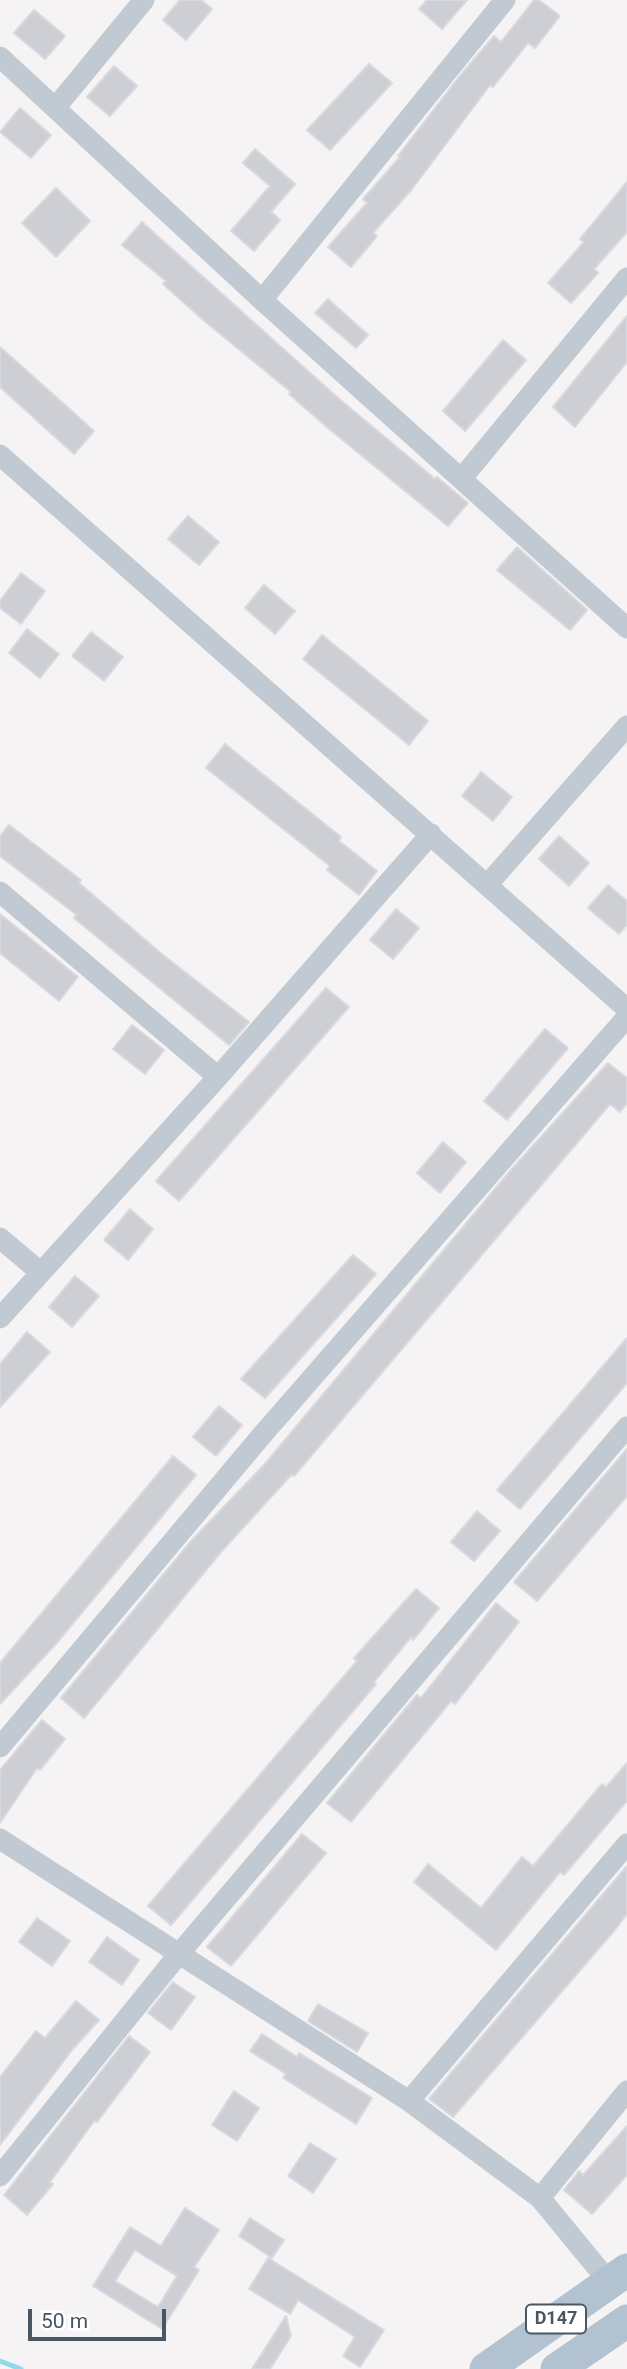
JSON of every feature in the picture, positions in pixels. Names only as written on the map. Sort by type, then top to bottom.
[{"type":"main road","name":"D147","points":[[486,2369],[618,2276]]},
{"type":"main road","name":"D147","points":[[558,2369],[627,2321]]},
{"type":"street","points":[[56,107],[144,0]]},
{"type":"street","points":[[262,300],[505,0]]},
{"type":"street","points":[[0,57],[262,300],[627,628]]},
{"type":"street","points":[[462,478],[627,278]]},
{"type":"street","points":[[0,455],[627,1009]]},
{"type":"street","points":[[488,884],[627,726]]},
{"type":"street","points":[[0,1318],[218,1077],[431,834]]},
{"type":"street","points":[[0,892],[218,1077]]},
{"type":"street","points":[[0,1747],[262,1434],[627,1017]]},
{"type":"street","points":[[0,1238],[39,1272]]},
{"type":"street","points":[[0,2176],[178,1955],[627,1427]]},
{"type":"street","points":[[0,1839],[409,2101],[540,2197],[618,2276]]},
{"type":"street","points":[[409,2101],[627,1844]]},
{"type":"street","points":[[540,2197],[627,2091]]},
{"type":"building","points":[[180,0],[201,0],[212,9],[186,40],[163,20]]},
{"type":"building","points":[[427,0],[467,0],[442,29],[419,9]]},
{"type":"building","points":[[534,0],[539,0],[560,16],[535,48],[528,43],[493,87],[490,85],[412,189],[373,233],[377,236],[351,267],[328,247],[367,203],[363,199],[400,157],[398,156],[459,77],[494,36],[501,42]]},
{"type":"building","points":[[34,10],[65,36],[45,59],[14,33]]},
{"type":"building","points":[[369,64],[392,83],[330,150],[307,130]]},
{"type":"building","points":[[114,66],[137,86],[110,116],[87,97]]},
{"type":"building","points":[[20,108],[51,135],[31,158],[0,132]]},
{"type":"building","points":[[255,149],[295,184],[271,212],[280,220],[254,251],[231,231],[270,186],[243,163]]},
{"type":"building","points":[[627,182],[627,232],[594,269],[598,273],[571,303],[548,283],[584,242],[580,239]]},
{"type":"building","points":[[56,188],[90,221],[56,257],[22,223]]},
{"type":"building","points":[[142,222],[338,398],[468,503],[448,526],[328,428],[289,394],[291,392],[202,319],[163,284],[166,281],[122,245]]},
{"type":"building","points":[[328,299],[368,335],[356,348],[315,313]]},
{"type":"building","points":[[627,316],[627,362],[575,427],[553,407]]},
{"type":"building","points":[[503,340],[526,360],[465,431],[443,411]]},
{"type":"building","points":[[0,347],[94,431],[74,454],[0,387]]},
{"type":"building","points":[[188,516],[219,542],[199,565],[168,539]]},
{"type":"building","points":[[517,547],[587,610],[570,630],[497,570]]},
{"type":"building","points":[[21,573],[45,591],[21,624],[0,608],[0,601]]},
{"type":"building","points":[[264,585],[295,611],[275,634],[245,608]]},
{"type":"building","points":[[27,629],[59,654],[40,678],[9,653]]},
{"type":"building","points":[[91,632],[123,657],[104,681],[72,656]]},
{"type":"building","points":[[322,635],[428,721],[409,745],[303,659]]},
{"type":"building","points":[[225,744],[341,837],[339,841],[377,871],[359,895],[327,870],[330,866],[206,768]]},
{"type":"building","points":[[481,772],[512,797],[493,821],[462,796]]},
{"type":"building","points":[[9,825],[81,880],[79,883],[163,955],[249,1022],[229,1045],[74,918],[77,915],[0,856],[0,836]]},
{"type":"building","points":[[559,836],[589,863],[569,886],[539,859]]},
{"type":"building","points":[[608,885],[627,901],[627,925],[619,934],[588,908]]},
{"type":"building","points":[[396,909],[419,928],[393,959],[370,940]]},
{"type":"building","points":[[0,914],[78,977],[59,1001],[0,953]]},
{"type":"building","points":[[326,988],[349,1007],[179,1201],[156,1181]]},
{"type":"building","points":[[132,1025],[164,1050],[145,1074],[113,1049]]},
{"type":"building","points":[[545,1029],[568,1048],[507,1120],[484,1101]]},
{"type":"building","points":[[608,1063],[627,1078],[627,1103],[620,1112],[610,1104],[294,1476],[292,1474],[221,1552],[84,1718],[61,1698],[192,1540],[264,1465],[510,1171]]},
{"type":"building","points":[[443,1142],[466,1162],[440,1193],[417,1173]]},
{"type":"building","points":[[130,1209],[153,1229],[128,1260],[104,1240]]},
{"type":"building","points":[[353,1255],[376,1274],[265,1398],[241,1379]]},
{"type":"building","points":[[75,1276],[99,1296],[72,1327],[49,1307]]},
{"type":"building","points":[[27,1332],[50,1352],[0,1407],[0,1364]]},
{"type":"building","points":[[627,1338],[627,1383],[520,1509],[497,1490]]},
{"type":"building","points":[[219,1406],[242,1425],[216,1456],[193,1437]]},
{"type":"building","points":[[627,1449],[627,1496],[537,1601],[514,1582]]},
{"type":"building","points":[[173,1456],[196,1475],[55,1645],[0,1704],[0,1663]]},
{"type":"building","points":[[477,1511],[500,1531],[474,1561],[451,1542]]},
{"type":"building","points":[[416,1589],[439,1608],[413,1640],[411,1637],[374,1682],[376,1684],[171,1925],[148,1906],[357,1661],[354,1658]]},
{"type":"building","points":[[496,1603],[519,1622],[455,1704],[451,1701],[351,1822],[327,1803],[417,1695],[421,1698]]},
{"type":"building","points":[[42,1720],[65,1739],[40,1770],[37,1768],[0,1823],[0,1770]]},
{"type":"building","points":[[627,1763],[627,1801],[564,1875],[560,1872],[496,1950],[414,1882],[428,1864],[481,1908],[522,1857],[533,1866],[602,1784],[606,1787]]},
{"type":"building","points":[[302,1834],[326,1853],[231,1966],[207,1947]]},
{"type":"building","points":[[627,1866],[627,1914],[614,1931],[453,2117],[429,2099]]},
{"type":"building","points":[[37,1918],[70,1941],[52,1966],[19,1942]]},
{"type":"building","points":[[107,1937],[139,1960],[122,1985],[89,1962]]},
{"type":"building","points":[[173,1982],[195,1997],[171,2030],[148,2013]]},
{"type":"building","points":[[76,2001],[99,2020],[72,2050],[0,2145],[0,2077],[36,2031],[45,2038]]},
{"type":"building","points":[[318,2004],[368,2033],[357,2052],[308,2021]]},
{"type":"building","points":[[262,2034],[297,2057],[299,2053],[372,2098],[356,2124],[283,2078],[286,2074],[250,2051]]},
{"type":"building","points":[[129,2036],[150,2052],[97,2122],[94,2121],[50,2182],[53,2184],[27,2215],[4,2195]]},
{"type":"building","points":[[234,2091],[259,2108],[237,2141],[212,2125]]},
{"type":"building","points":[[627,2126],[627,2175],[592,2214],[564,2190],[579,2171],[583,2175]]},
{"type":"building","points":[[310,2143],[336,2159],[313,2193],[288,2176]]},
{"type":"building","points":[[185,2208],[219,2230],[194,2267],[199,2270],[162,2329],[93,2286],[130,2227],[161,2246]],"holes":[[[135,2250],[177,2276],[158,2307],[115,2281]]]},
{"type":"building","points":[[250,2218],[284,2240],[272,2258],[239,2236]]},
{"type":"building","points":[[268,2258],[384,2330],[360,2367],[343,2356],[355,2337],[298,2300],[290,2314],[249,2289]]},
{"type":"building","points":[[286,2316],[291,2336],[270,2369],[252,2369]]},
{"type":"waterway","points":[[0,2361],[21,2369]]}]
